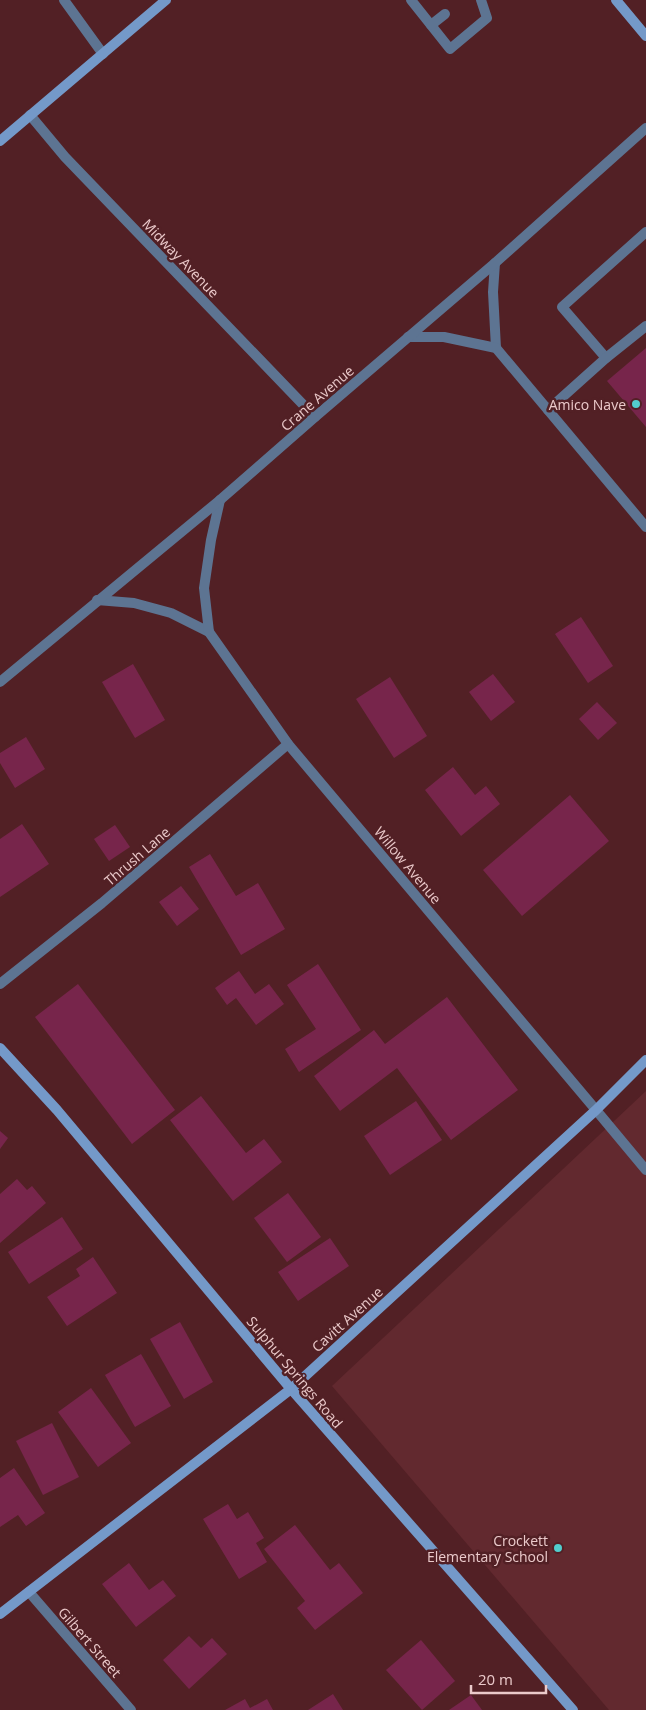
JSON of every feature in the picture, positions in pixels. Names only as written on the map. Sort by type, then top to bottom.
[{"type":"street","points":[[64,0],[103,54]]},
{"type":"street","points":[[0,141],[166,0]]},
{"type":"street","points":[[411,0],[450,49],[487,18],[481,0]]},
{"type":"street","points":[[616,0],[646,36]]},
{"type":"street","points":[[431,25],[445,14]]},
{"type":"street","name":"Midway Avenue","points":[[30,116],[65,157],[315,417]]},
{"type":"street","name":"Crane Avenue","points":[[0,682],[220,500],[495,264],[646,128]]},
{"type":"street","points":[[606,358],[562,307],[646,232]]},
{"type":"street","points":[[495,264],[493,292],[496,348],[646,527]]},
{"type":"street","points":[[548,410],[606,358],[646,326]]},
{"type":"street","points":[[408,337],[444,338],[496,348]]},
{"type":"street","name":"Willow Avenue","points":[[209,632],[204,588],[211,540],[220,500]]},
{"type":"street","name":"Willow Avenue","points":[[97,600],[134,603],[171,613],[209,632],[288,744],[646,1170]]},
{"type":"street","name":"Thrush Lane","points":[[0,984],[102,904],[288,744]]},
{"type":"street","name":"Sulphur Springs Road","points":[[0,1048],[57,1110],[291,1389],[573,1710]]},
{"type":"street","name":"Cavitt Avenue","points":[[0,1614],[291,1389],[596,1110],[646,1060]]},
{"type":"street","name":"Gilbert Street","points":[[29,1592],[130,1710]]},
{"type":"shaded area","name":"Crockett Elementary School","points":[[646,1091],[646,1710],[609,1710],[332,1386]]},
{"type":"building","name":"Amico Nave","points":[[646,348],[646,427],[607,381]]},
{"type":"building","points":[[581,617],[613,666],[588,683],[555,634]]},
{"type":"building","points":[[133,664],[165,720],[135,738],[102,682]]},
{"type":"building","points":[[493,674],[515,702],[491,721],[469,692]]},
{"type":"building","points":[[390,677],[427,736],[394,758],[356,699]]},
{"type":"building","points":[[597,702],[617,723],[598,740],[579,719]]},
{"type":"building","points":[[26,737],[45,769],[15,788],[0,763],[0,753]]},
{"type":"building","points":[[453,767],[475,795],[486,786],[500,804],[461,836],[425,790]]},
{"type":"building","points":[[570,795],[609,841],[522,916],[483,870]]},
{"type":"building","points":[[22,824],[49,864],[0,897],[0,839]]},
{"type":"building","points":[[115,825],[130,847],[109,861],[94,839]]},
{"type":"building","points":[[210,854],[236,896],[258,883],[285,929],[241,955],[189,867]]},
{"type":"building","points":[[181,886],[199,909],[177,926],[159,902]]},
{"type":"building","points":[[318,964],[361,1030],[299,1072],[285,1049],[316,1029],[287,985]]},
{"type":"building","points":[[239,971],[255,994],[269,984],[284,1004],[256,1025],[236,998],[227,1005],[215,988]]},
{"type":"building","points":[[78,984],[175,1110],[132,1144],[35,1017]]},
{"type":"building","points":[[447,997],[518,1090],[451,1140],[397,1068],[340,1111],[314,1076],[374,1030],[385,1044]]},
{"type":"building","points":[[201,1096],[246,1153],[264,1139],[282,1162],[233,1201],[170,1120]]},
{"type":"building","points":[[416,1101],[442,1140],[390,1175],[364,1136]]},
{"type":"building","points":[[0,1131],[8,1138],[0,1149]]},
{"type":"building","points":[[17,1179],[27,1190],[32,1186],[46,1203],[0,1243],[0,1194]]},
{"type":"building","points":[[288,1193],[321,1237],[287,1262],[254,1218]]},
{"type":"building","points":[[62,1217],[83,1249],[29,1284],[8,1252]]},
{"type":"building","points":[[330,1238],[349,1266],[298,1301],[278,1272]]},
{"type":"building","points":[[93,1257],[117,1293],[67,1326],[47,1297],[80,1276],[76,1269]]},
{"type":"building","points":[[180,1322],[213,1382],[184,1399],[150,1339]]},
{"type":"building","points":[[141,1354],[171,1406],[135,1427],[105,1375]]},
{"type":"building","points":[[91,1388],[131,1443],[98,1467],[58,1412]]},
{"type":"building","points":[[52,1423],[79,1477],[43,1495],[16,1441]]},
{"type":"building","points":[[14,1468],[45,1513],[26,1526],[18,1515],[0,1527],[0,1478]]},
{"type":"building","points":[[228,1504],[237,1519],[248,1512],[264,1538],[256,1543],[267,1562],[239,1579],[203,1519]]},
{"type":"building","points":[[295,1525],[330,1570],[339,1563],[363,1593],[315,1630],[297,1608],[305,1601],[264,1549]]},
{"type":"building","points":[[129,1563],[149,1590],[163,1580],[176,1596],[136,1627],[102,1584]]},
{"type":"building","points":[[189,1636],[201,1648],[212,1638],[227,1654],[189,1689],[163,1660]]},
{"type":"building","points":[[421,1640],[455,1681],[422,1710],[386,1670]]},
{"type":"building","points":[[333,1694],[343,1710],[308,1710]]},
{"type":"building","points":[[471,1695],[482,1710],[449,1710]]},
{"type":"building","points":[[245,1699],[250,1708],[267,1699],[273,1710],[225,1710]]},
{"type":"place","name":"Amico Nave","points":[[636,404]]},
{"type":"place","name":"Crockett Elementary School","points":[[558,1548]]}]
